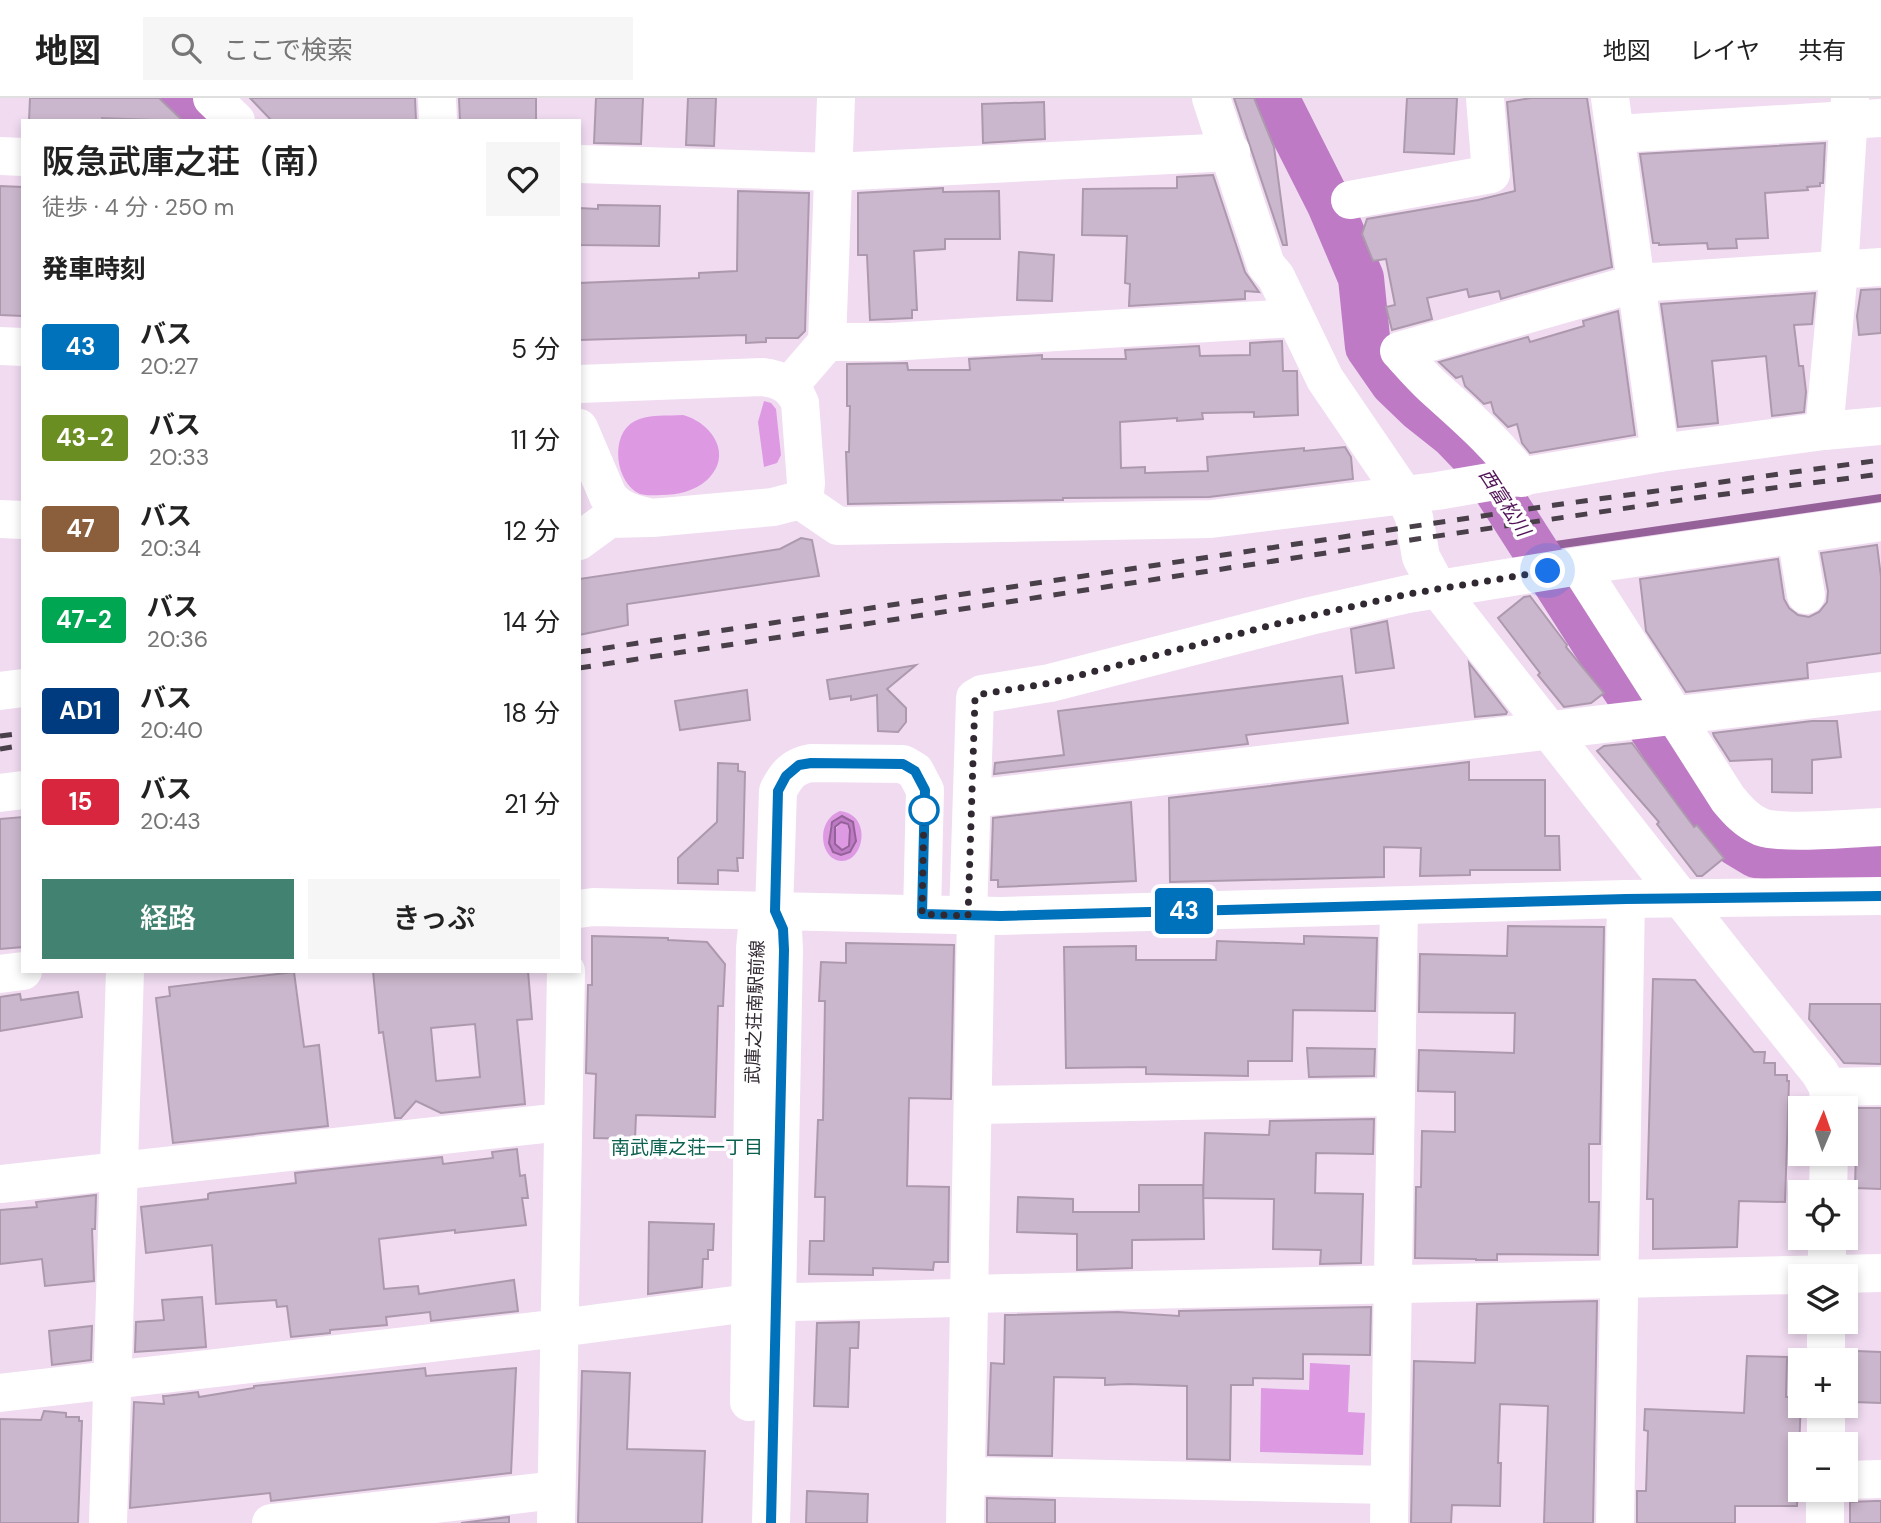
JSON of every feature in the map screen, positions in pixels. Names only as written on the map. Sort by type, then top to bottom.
[{"type":"street","points":[[212,98],[234,119]]},
{"type":"street","points":[[437,98],[438,119]]},
{"type":"street","points":[[789,386],[827,341],[836,98]]},
{"type":"street","points":[[1211,98],[1231,152],[1266,265],[1276,277],[1325,379],[1404,495],[1414,517],[1421,557],[1438,589],[1820,1073],[1829,1096]]},
{"type":"street","points":[[1350,200],[1491,174],[1485,98]]},
{"type":"street","points":[[1660,453],[1613,116],[1860,112],[1839,270],[1824,431]]},
{"type":"street","points":[[581,164],[833,172],[1231,152]]},
{"type":"street","points":[[0,156],[21,156]]},
{"type":"street","points":[[1516,479],[1511,463],[1455,405],[1432,387],[1399,351],[1637,283],[1881,267]]},
{"type":"street","points":[[827,341],[889,342],[1294,318]]},
{"type":"street","points":[[0,346],[21,347]]},
{"type":"street","points":[[581,384],[772,378],[789,386],[796,394],[802,416],[806,483],[805,493],[800,500],[773,507],[653,518],[609,519],[581,538]]},
{"type":"street","points":[[639,381],[617,394],[602,416],[597,453],[603,486],[615,505],[653,518]]},
{"type":"street","points":[[800,500],[838,526],[1211,519],[1516,479],[1660,453],[1881,426]]},
{"type":"street","points":[[581,432],[600,473]]},
{"type":"street","points":[[0,519],[21,520]]},
{"type":"street","points":[[965,1523],[973,1105],[972,799],[975,698],[982,694],[1050,683],[1310,616],[1438,589],[1881,522]]},
{"type":"street","points":[[1796,535],[1806,595]]},
{"type":"street","points":[[1558,570],[1653,718],[1742,816],[1762,827],[1788,830],[1881,827]]},
{"type":"street","points":[[0,691],[21,688]]},
{"type":"street","points":[[972,799],[1881,691]]},
{"type":"street","name":"武庫之荘南駅前線","points":[[748,1523],[784,950],[783,929],[775,911],[778,791],[786,776],[799,765],[886,764],[898,780],[909,914]]},
{"type":"street","points":[[0,793],[21,790]]},
{"type":"street","points":[[581,909],[972,916],[1626,899],[1881,896]]},
{"type":"street","points":[[1615,1523],[1626,899]]},
{"type":"street","points":[[1389,1523],[1399,906]]},
{"type":"street","points":[[0,974],[21,971]]},
{"type":"street","points":[[108,1523],[125,973]]},
{"type":"street","points":[[271,1523],[556,1506],[566,973]]},
{"type":"street","points":[[1834,1096],[1881,1086]]},
{"type":"street","points":[[973,1105],[1396,1097]]},
{"type":"street","points":[[0,1184],[562,1122]]},
{"type":"street","points":[[0,1393],[763,1303],[957,1298],[969,1294],[1620,1279],[1827,1262],[1881,1273]]},
{"type":"street","name":"武庫之荘南駅前線","points":[[763,1303],[771,1523]]},
{"type":"street","points":[[967,1476],[1389,1485]]},
{"type":"street","points":[[1858,1480],[1881,1479]]},
{"type":"street","points":[[1825,1502],[1825,1523]]},
{"type":"shaded area","points":[[764,401],[771,403],[776,409],[781,455],[777,463],[764,467],[758,422]]},
{"type":"shaded area","points":[[683,415],[703,425],[716,441],[719,460],[715,470],[702,484],[686,492],[668,495],[640,494],[625,480],[621,469],[618,458],[621,436],[627,427],[640,419]]},
{"type":"shaded area","points":[[840,811],[851,815],[858,822],[861,831],[858,850],[853,857],[845,861],[831,857],[824,842],[825,826]],"holes":[[[846,817],[855,844],[852,850],[831,850],[830,826]]]},
{"type":"shaded area","points":[[842,816],[853,822],[856,841],[850,852],[841,855],[833,852],[829,843],[832,822]],"holes":[[[841,822],[848,824],[849,846],[842,850],[835,844],[835,827]]]},
{"type":"shaded area","points":[[841,822],[846,823],[850,830],[849,846],[842,850],[835,844],[835,830]]},
{"type":"shaded area","points":[[1310,1363],[1350,1365],[1348,1412],[1365,1413],[1363,1455],[1260,1452],[1261,1388],[1309,1390]]},
{"type":"building","points":[[30,98],[159,98],[181,119],[102,118],[29,119]]},
{"type":"building","points":[[250,98],[415,98],[416,119],[270,119]]},
{"type":"building","points":[[459,98],[536,98],[536,119],[460,119]]},
{"type":"building","points":[[596,98],[643,98],[641,144],[594,143]]},
{"type":"building","points":[[688,98],[716,98],[714,146],[686,145]]},
{"type":"building","points":[[1234,98],[1254,98],[1274,147],[1287,245],[1283,245]]},
{"type":"building","points":[[1407,98],[1457,98],[1454,154],[1404,152]]},
{"type":"building","points":[[1531,98],[1587,98],[1612,267],[1501,299],[1499,291],[1469,297],[1467,289],[1427,298],[1432,319],[1392,330],[1386,307],[1395,305],[1386,259],[1373,261],[1362,234],[1367,219],[1515,191],[1507,102]]},
{"type":"building","points":[[1044,102],[1045,139],[983,143],[982,104]]},
{"type":"building","points":[[1825,143],[1823,183],[1820,183],[1820,186],[1807,187],[1808,190],[1765,193],[1768,238],[1736,239],[1737,248],[1708,249],[1707,243],[1653,243],[1640,154]]},
{"type":"building","points":[[1213,175],[1245,272],[1259,292],[1245,291],[1245,299],[1129,306],[1130,284],[1125,283],[1127,236],[1082,235],[1083,189],[1177,188],[1177,177]]},
{"type":"building","points":[[0,186],[21,187],[21,316],[0,315]]},
{"type":"building","points":[[943,188],[943,192],[999,191],[1000,239],[945,239],[945,249],[914,251],[917,310],[912,310],[912,318],[870,320],[867,255],[858,255],[858,193]]},
{"type":"building","points":[[738,191],[809,193],[805,331],[798,338],[766,338],[766,342],[746,343],[746,335],[581,340],[581,283],[699,278],[699,273],[737,271]]},
{"type":"building","points":[[598,205],[660,206],[659,246],[581,245],[581,208],[598,209]]},
{"type":"building","points":[[1019,252],[1054,255],[1052,301],[1017,300]]},
{"type":"building","points":[[1881,289],[1881,333],[1859,335],[1857,316],[1861,290]]},
{"type":"building","points":[[1815,293],[1812,324],[1794,325],[1799,366],[1803,366],[1806,392],[1804,412],[1772,416],[1766,356],[1712,361],[1718,423],[1678,427],[1661,304]]},
{"type":"building","points":[[1618,311],[1635,435],[1530,453],[1522,443],[1517,424],[1508,427],[1494,413],[1491,402],[1484,404],[1465,386],[1462,376],[1456,378],[1439,362],[1528,337],[1530,342],[1584,326],[1583,321]]},
{"type":"building","points":[[1282,341],[1283,371],[1297,371],[1298,415],[1254,417],[1254,412],[1202,413],[1203,419],[1120,422],[1121,468],[1145,467],[1145,473],[1208,471],[1207,457],[1345,447],[1351,457],[1353,479],[1209,497],[848,504],[846,452],[849,452],[850,406],[847,406],[847,364],[907,363],[908,370],[970,370],[969,359],[1042,355],[1042,359],[1126,359],[1125,350],[1199,346],[1200,356],[1250,355],[1250,343]]},
{"type":"building","points":[[801,538],[812,540],[819,576],[627,604],[628,625],[581,635],[581,579],[780,549]]},
{"type":"building","points":[[1877,545],[1881,577],[1881,653],[1807,663],[1808,678],[1686,692],[1646,631],[1640,579],[1778,559],[1784,599],[1789,608],[1798,615],[1809,617],[1819,612],[1827,602],[1828,591],[1821,553]]},
{"type":"building","points":[[1530,596],[1566,647],[1604,693],[1591,703],[1564,707],[1498,618],[1524,597]]},
{"type":"building","points":[[1387,621],[1394,668],[1356,673],[1351,629]]},
{"type":"building","points":[[1469,663],[1507,712],[1506,714],[1475,717]]},
{"type":"building","points":[[916,665],[887,689],[906,708],[906,722],[898,732],[878,731],[877,695],[851,700],[851,696],[830,699],[827,680]]},
{"type":"building","points":[[1342,676],[1348,723],[1246,735],[1248,744],[994,774],[995,763],[1064,755],[1058,711]]},
{"type":"building","points":[[747,690],[750,720],[680,730],[675,701]]},
{"type":"building","points":[[1812,721],[1837,721],[1841,757],[1812,760],[1812,793],[1772,792],[1772,759],[1730,761],[1713,733]]},
{"type":"building","points":[[1632,743],[1694,827],[1697,825],[1724,858],[1702,876],[1697,876],[1657,824],[1659,822],[1597,751],[1604,746]]},
{"type":"building","points":[[1469,762],[1469,780],[1545,780],[1545,836],[1559,836],[1560,870],[1470,870],[1470,875],[1420,876],[1421,848],[1384,847],[1384,877],[1170,882],[1169,798]]},
{"type":"building","points":[[718,763],[738,764],[738,771],[745,772],[743,858],[737,858],[738,871],[718,870],[718,884],[678,883],[678,858],[717,822]]},
{"type":"building","points":[[1131,802],[1136,881],[998,887],[998,880],[991,880],[993,818]]},
{"type":"building","points":[[21,817],[21,947],[0,949],[0,819]]},
{"type":"building","points":[[1508,926],[1604,927],[1600,1144],[1589,1144],[1589,1202],[1599,1202],[1598,1255],[1497,1254],[1497,1260],[1415,1258],[1416,1187],[1421,1187],[1422,1131],[1455,1132],[1455,1092],[1418,1091],[1419,1050],[1514,1053],[1515,1013],[1419,1012],[1420,954],[1507,956]]},
{"type":"building","points":[[592,936],[707,942],[725,964],[723,1006],[718,1006],[715,1117],[636,1115],[635,1139],[594,1138],[596,1074],[586,1073],[588,985],[592,985]]},
{"type":"building","points":[[1304,936],[1377,938],[1375,1011],[1293,1010],[1292,1061],[1248,1061],[1248,1076],[1146,1074],[1146,1067],[1066,1068],[1064,947],[1136,946],[1136,960],[1216,960],[1217,941],[1304,944]]},
{"type":"building","points":[[846,943],[954,945],[951,1099],[909,1098],[907,1186],[949,1187],[948,1262],[934,1262],[933,1270],[873,1268],[873,1275],[809,1274],[810,1241],[824,1241],[825,1197],[815,1197],[818,1120],[823,1120],[825,1001],[819,1001],[821,962],[846,963]]},
{"type":"building","points":[[294,973],[304,1047],[319,1045],[328,1126],[173,1143],[156,998],[170,996],[169,987]]},
{"type":"building","points":[[373,973],[528,973],[532,1019],[517,1020],[525,1104],[441,1113],[416,1101],[401,1118],[395,1118],[383,1032],[379,1033]],"holes":[[[475,1024],[480,1077],[436,1081],[431,1028]]]},
{"type":"building","points":[[1653,979],[1695,980],[1754,1052],[1765,1052],[1764,1063],[1775,1063],[1775,1075],[1787,1075],[1785,1202],[1739,1201],[1737,1247],[1653,1249],[1653,1199],[1647,1199]]},
{"type":"building","points":[[78,992],[82,1017],[0,1031],[0,997],[20,994],[21,1000]]},
{"type":"building","points":[[1810,1004],[1881,1004],[1881,1064],[1844,1063],[1809,1019]]},
{"type":"building","points":[[1307,1048],[1375,1049],[1374,1076],[1309,1077]]},
{"type":"building","points":[[1858,1108],[1881,1108],[1881,1189],[1858,1188],[1858,1180],[1855,1180],[1856,1166],[1858,1166]]},
{"type":"building","points":[[1374,1119],[1373,1154],[1316,1153],[1315,1193],[1363,1194],[1361,1263],[1320,1264],[1321,1250],[1273,1249],[1274,1199],[1203,1198],[1205,1133],[1269,1135],[1270,1121]]},
{"type":"building","points":[[517,1149],[520,1176],[525,1175],[528,1198],[522,1198],[526,1225],[379,1239],[384,1289],[418,1286],[419,1294],[514,1280],[518,1311],[431,1321],[430,1312],[386,1317],[387,1325],[330,1330],[330,1333],[291,1337],[287,1306],[277,1307],[276,1300],[216,1304],[212,1245],[146,1253],[141,1207],[208,1199],[210,1193],[296,1183],[295,1173],[442,1157],[443,1164],[493,1158],[492,1152]]},
{"type":"building","points":[[1139,1185],[1203,1185],[1204,1239],[1132,1240],[1132,1268],[1077,1270],[1077,1234],[1017,1232],[1018,1197],[1073,1199],[1073,1212],[1139,1212]]},
{"type":"building","points":[[96,1195],[95,1229],[92,1229],[94,1281],[45,1286],[42,1259],[0,1264],[0,1210],[37,1207],[36,1202]]},
{"type":"building","points":[[649,1222],[714,1224],[713,1250],[708,1250],[708,1259],[703,1259],[702,1287],[648,1294]]},
{"type":"building","points":[[202,1297],[206,1347],[135,1352],[136,1322],[164,1320],[162,1300]]},
{"type":"building","points":[[1597,1301],[1593,1523],[1544,1523],[1548,1406],[1500,1404],[1500,1506],[1452,1505],[1451,1523],[1411,1523],[1414,1361],[1475,1363],[1477,1304]]},
{"type":"building","points":[[1371,1307],[1370,1355],[1303,1354],[1303,1379],[1253,1378],[1253,1385],[1231,1385],[1230,1460],[1187,1459],[1187,1386],[1105,1385],[1105,1378],[1054,1377],[1052,1456],[988,1455],[991,1363],[1004,1364],[1005,1315],[1118,1312],[1179,1316],[1179,1311]]},
{"type":"building","points":[[859,1322],[858,1348],[850,1348],[848,1407],[814,1406],[817,1323]]},
{"type":"building","points":[[92,1326],[91,1360],[52,1365],[49,1331]]},
{"type":"building","points":[[1858,1351],[1881,1352],[1881,1403],[1858,1402]]},
{"type":"building","points":[[1747,1356],[1787,1357],[1788,1418],[1800,1418],[1800,1432],[1788,1432],[1788,1502],[1797,1502],[1797,1506],[1735,1506],[1735,1523],[1637,1523],[1637,1491],[1646,1491],[1648,1431],[1644,1430],[1645,1409],[1744,1413]]},
{"type":"building","points":[[425,1368],[426,1376],[516,1368],[511,1473],[271,1501],[270,1493],[130,1508],[134,1402],[164,1404],[163,1396],[198,1392],[199,1397],[254,1386]]},
{"type":"building","points":[[582,1371],[630,1373],[627,1449],[705,1451],[702,1523],[578,1523]]},
{"type":"building","points":[[44,1411],[66,1413],[66,1417],[79,1417],[79,1421],[82,1421],[78,1523],[0,1523],[0,1419],[41,1420]]},
{"type":"building","points":[[807,1491],[868,1494],[867,1523],[806,1523]]},
{"type":"building","points":[[987,1498],[1055,1500],[1055,1523],[987,1523]]},
{"type":"building","points":[[1881,1501],[1881,1523],[1850,1523],[1850,1502]]},
{"type":"building","points":[[509,1517],[509,1523],[461,1523]]},
{"type":"waterway","points":[[171,98],[194,119]]},
{"type":"waterway","name":"西富松川","points":[[1276,98],[1330,205],[1361,278],[1368,347],[1393,383],[1453,435],[1478,461],[1595,644],[1711,817],[1736,843],[1756,855],[1786,858],[1881,855]]},
{"type":"waterway","points":[[1535,548],[1881,498]]},
{"type":"railway","points":[[581,652],[1555,505],[1881,460]]},
{"type":"railway","points":[[581,668],[1417,539],[1881,474]]},
{"type":"railway","points":[[0,736],[21,733]]},
{"type":"railway","points":[[0,749],[21,745]]},
{"type":"bus line","name":"43","points":[[771,1523],[784,950],[783,929],[775,911],[777,818],[778,791],[786,776],[799,765],[903,764],[915,771],[925,790],[922,914],[1001,916],[1626,899],[1818,899],[1881,896]]},
{"type":"district","name":"南武庫之荘一丁目","points":[[687,1147]]},
{"type":"route","points":[[924,810],[922,914],[968,916],[975,698],[982,694],[1050,683],[1334,610],[1408,594],[1548,571]]}]
